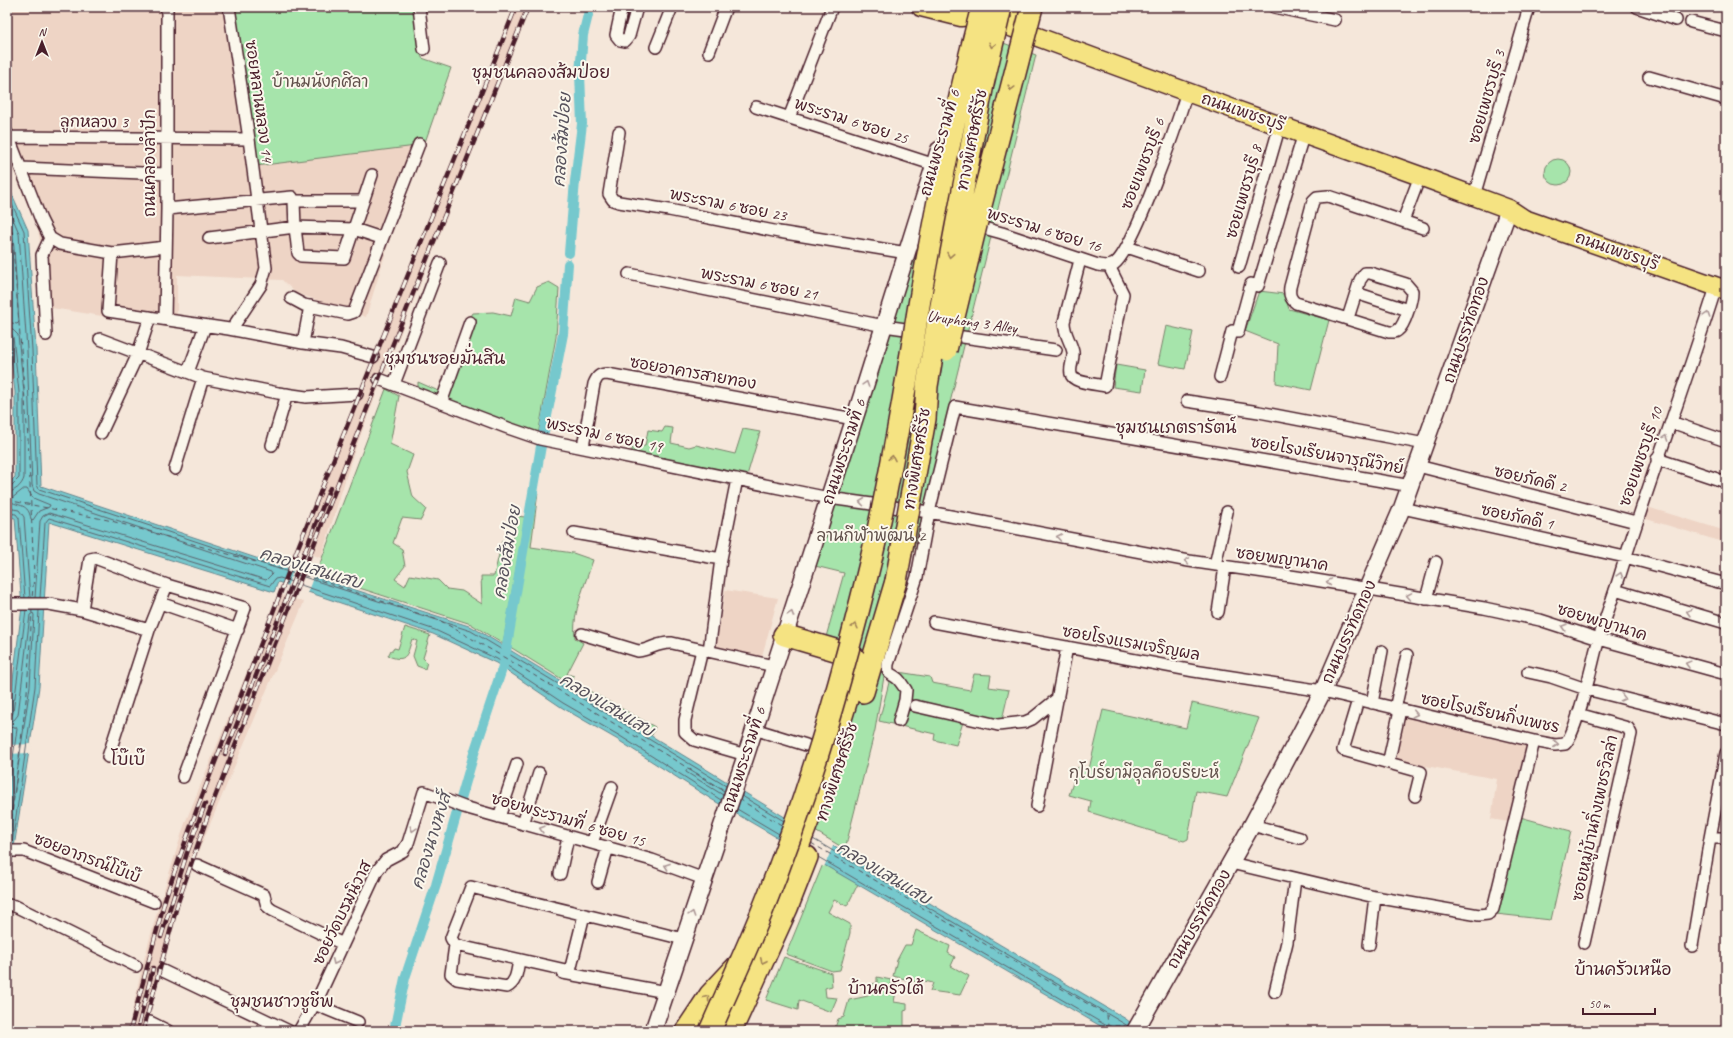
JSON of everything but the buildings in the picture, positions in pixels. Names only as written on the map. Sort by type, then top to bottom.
[{"type":"highway","name":"ทางพิเศษศรีรัช","points":[[731,1031],[787,908],[823,818],[844,755],[896,581],[925,419],[928,386],[938,320],[983,84],[1018,7]]},
{"type":"highway","points":[[925,419],[938,389],[1020,32],[1018,7]]},
{"type":"highway","points":[[1020,32],[1039,7]]},
{"type":"highway","name":"ทางพิเศษศรีรัช","points":[[710,1031],[761,913],[793,828],[821,745],[853,634],[879,524],[906,389],[919,303],[976,9]]},
{"type":"highway","points":[[686,1031],[710,995],[753,948],[760,938],[816,800],[834,746],[857,667],[855,659],[852,655],[784,635]]},
{"type":"main road","name":"ถนนเพชรบุรี","points":[[921,7],[961,17],[976,9],[1020,32],[1280,126],[1304,133],[1474,196],[1509,209],[1524,219],[1723,285]]},
{"type":"main road","name":"ถนนพระรามที่ 6","points":[[653,1031],[745,757],[919,217],[935,165],[976,9]]},
{"type":"main road","name":"ถนนบรรทัดทอง","points":[[1135,1031],[1231,863],[1323,691],[1368,590],[1411,486],[1509,209]]},
{"type":"street","name":"ถนนคลองลำปัก","points":[[165,319],[167,209],[166,7]]},
{"type":"street","name":"ซอยหลานหลวง 14","points":[[229,7],[266,263],[266,274],[261,285],[235,324],[234,330]]},
{"type":"street","points":[[419,7],[424,49]]},
{"type":"street","points":[[622,7],[616,35],[620,40],[625,41],[637,7]]},
{"type":"street","points":[[656,47],[672,7]]},
{"type":"street","points":[[710,52],[726,7]]},
{"type":"street","points":[[789,118],[832,7]]},
{"type":"street","points":[[1274,7],[1335,20]]},
{"type":"street","name":"ซอยเพชรบุรี 3","points":[[1474,196],[1530,7]]},
{"type":"street","points":[[1637,7],[1676,20]]},
{"type":"street","points":[[1691,22],[1726,31]]},
{"type":"street","points":[[1648,77],[1726,99]]},
{"type":"street","name":"ซอยเพชรบุรี 6","points":[[1127,247],[1158,175],[1187,92]]},
{"type":"street","name":"พระราม 6 ซอย 25","points":[[756,107],[935,165]]},
{"type":"street","name":"ซอยเพชรบุรี 8","points":[[1239,267],[1280,126]]},
{"type":"street","name":"พระราม 6 ซอย 23","points":[[619,132],[609,194],[613,200],[787,233],[907,253]]},
{"type":"street","points":[[1220,377],[1232,331],[1238,332],[1251,284],[1258,286],[1304,133]]},
{"type":"street","name":"ลูกหลวง 3","points":[[8,135],[166,139],[249,139]]},
{"type":"street","points":[[8,135],[41,220],[50,238],[60,244],[112,252],[166,247]]},
{"type":"street","points":[[291,298],[310,306],[348,314],[354,312],[381,238],[419,144]]},
{"type":"street","points":[[21,168],[166,174]]},
{"type":"street","points":[[167,209],[292,197],[294,201],[298,253],[301,256],[344,258],[372,175]]},
{"type":"street","points":[[1403,221],[1420,176]]},
{"type":"street","points":[[1348,318],[1360,280],[1365,273],[1370,273],[1406,284],[1412,291],[1403,324],[1399,330],[1395,332],[1389,332],[1296,303],[1290,296],[1290,287],[1313,201],[1317,197],[1328,196],[1423,228]]},
{"type":"street","points":[[294,201],[363,201]]},
{"type":"street","name":"พระราม 6 ซอย 16","points":[[919,217],[965,223],[1002,233],[1098,265],[1108,266],[1118,260],[1127,247]]},
{"type":"street","points":[[210,238],[262,230],[295,227],[354,229],[381,238]]},
{"type":"street","points":[[46,336],[42,255],[50,238]]},
{"type":"street","points":[[1127,247],[1199,271]]},
{"type":"street","points":[[112,252],[108,311],[341,348],[373,357]]},
{"type":"street","points":[[1080,260],[1064,322],[1064,330],[1074,355],[1071,374],[1077,381],[1105,386],[1123,298],[1122,290],[1108,266]]},
{"type":"street","points":[[394,384],[440,263]]},
{"type":"street","name":"พระราม 6 ซอย 21","points":[[629,274],[884,326]]},
{"type":"street","name":"ซอยเพชรบุรี 10","points":[[1599,639],[1657,459],[1723,285]]},
{"type":"street","points":[[1356,293],[1408,310]]},
{"type":"street","points":[[302,343],[310,306]]},
{"type":"street","points":[[101,432],[138,354],[150,317]]},
{"type":"street","points":[[441,403],[470,322]]},
{"type":"street","points":[[188,372],[206,326]]},
{"type":"street","name":"Uruphong 3 Alley","points":[[884,326],[1056,350]]},
{"type":"street","points":[[100,339],[203,378],[306,397],[357,394]]},
{"type":"street","name":"ซอยอาคารสายทอง","points":[[583,447],[594,384],[596,379],[602,374],[854,419]]},
{"type":"street","points":[[175,469],[203,378]]},
{"type":"street","name":"พระราม 6 ซอย 19","points":[[379,379],[534,437],[829,498]]},
{"type":"street","points":[[272,445],[288,394]]},
{"type":"street","points":[[1186,401],[1259,412],[1425,444]]},
{"type":"street","name":"ซอยโรงเรียนจารุณีวิทย์","points":[[929,512],[955,407],[1411,486]]},
{"type":"street","points":[[1670,422],[1726,441]]},
{"type":"street","points":[[1657,459],[1726,482]]},
{"type":"street","name":"ซอยภัคดี 2","points":[[1418,466],[1636,522]]},
{"type":"street","points":[[737,479],[705,650],[684,720],[685,732],[694,740],[745,757]]},
{"type":"street","name":"ซอยพญานาค","points":[[829,498],[929,512],[1153,555],[1484,608],[1540,620],[1599,639],[1726,673]]},
{"type":"street","name":"ซอยภัคดี 1","points":[[1402,508],[1625,557],[1726,584]]},
{"type":"street","points":[[899,721],[905,700],[906,690],[897,678],[889,674],[887,671],[888,664],[913,590],[929,512]]},
{"type":"street","points":[[1218,612],[1220,566],[1226,512]]},
{"type":"street","points":[[574,533],[721,559]]},
{"type":"street","points":[[82,610],[90,559],[95,558],[167,585],[243,606],[245,611],[183,777]]},
{"type":"street","points":[[1426,599],[1436,562]]},
{"type":"street","points":[[108,757],[149,630],[167,585]]},
{"type":"street","points":[[1615,590],[1726,623]]},
{"type":"street","points":[[160,603],[238,630]]},
{"type":"street","points":[[7,604],[49,604],[82,610],[149,630]]},
{"type":"street","name":"ซอยโรงแรมเจริญผล","points":[[934,622],[1268,684],[1323,691]]},
{"type":"street","points":[[582,634],[638,651],[647,649],[659,643],[668,643],[774,666]]},
{"type":"street","name":"ซอยโรงเรียนกิ่งเพชร","points":[[1323,691],[1397,710],[1534,741],[1555,745],[1565,744],[1570,738],[1578,714],[1599,639]]},
{"type":"street","points":[[1037,806],[1067,647]]},
{"type":"street","points":[[1372,703],[1382,651]]},
{"type":"street","points":[[1390,755],[1407,655]]},
{"type":"street","points":[[1528,672],[1558,679],[1586,689],[1726,724]]},
{"type":"street","points":[[915,706],[998,725],[1025,722],[1032,719],[1058,698]]},
{"type":"street","points":[[1358,700],[1343,750],[1421,772],[1415,796]]},
{"type":"street","name":"ซอยหมู่บ้านกิ่งเพชรวิลล่า","points":[[1578,714],[1628,728],[1631,734],[1584,943]]},
{"type":"street","points":[[754,729],[806,745]]},
{"type":"street","points":[[1231,863],[1375,897],[1484,916],[1494,909],[1534,741]]},
{"type":"street","points":[[1692,946],[1726,753]]},
{"type":"street","points":[[499,817],[517,764]]},
{"type":"street","points":[[523,824],[539,773]]},
{"type":"street","points":[[592,843],[612,787]]},
{"type":"street","name":"ซอยพระรามที่ 6 ซอย 15","points":[[424,792],[459,805],[652,860],[704,878]]},
{"type":"street","name":"ซอยวัดบรมนิวาส","points":[[298,1031],[314,1004],[377,871],[386,860],[402,851],[408,843],[424,792]]},
{"type":"street","points":[[1252,825],[1300,838]]},
{"type":"street","points":[[560,874],[568,837]]},
{"type":"street","points":[[1710,838],[1726,838]]},
{"type":"street","points":[[598,882],[608,847]]},
{"type":"street","name":"ซอยอาภรณ์โบ๊เบ๊","points":[[11,851],[24,851],[154,902]]},
{"type":"street","points":[[197,865],[264,895],[267,906],[272,910],[343,944]]},
{"type":"street","points":[[1275,992],[1287,942],[1295,879]]},
{"type":"street","points":[[519,960],[515,979],[512,984],[507,987],[457,979],[451,974],[455,945],[451,938],[471,887],[683,939]]},
{"type":"street","points":[[1369,946],[1375,897]]},
{"type":"street","points":[[7,905],[15,906],[136,966]]},
{"type":"street","points":[[455,945],[570,971],[584,915]]},
{"type":"street","points":[[163,971],[298,1031]]},
{"type":"street","points":[[556,972],[666,992]]},
{"type":"street","points":[[314,1004],[358,1022]]},
{"type":"street","points":[[150,1022],[168,1031]]},
{"type":"shaded area","points":[[7,7],[233,7],[419,144],[366,317],[296,293],[282,280],[177,275],[177,328],[52,308],[38,230],[7,154]]},
{"type":"shaded area","points":[[514,7],[530,7],[377,392],[352,458],[321,558],[301,550],[334,456]]},
{"type":"shaded area","points":[[1647,507],[1726,531],[1726,543],[1643,518]]},
{"type":"shaded area","points":[[725,590],[778,598],[762,656],[716,647]]},
{"type":"shaded area","points":[[279,594],[304,602],[183,888],[158,971],[144,1031],[128,1031],[141,971],[157,912],[185,823]]},
{"type":"shaded area","points":[[1396,712],[1533,742],[1514,823],[1491,819],[1497,779],[1393,760]]},
{"type":"green space","name":"บ้านมนังคศิลา","points":[[233,7],[416,7],[422,58],[451,68],[424,145],[256,166]]},
{"type":"green space","name":"ลานกีฬาพัฒน์ 2","points":[[979,34],[1036,55],[888,653],[875,730],[845,849],[790,816],[845,642],[826,637],[844,573],[815,566]]},
{"type":"green space","points":[[1558,159],[1567,163],[1571,172],[1567,181],[1558,185],[1549,181],[1545,172],[1549,163]]},
{"type":"green space","points":[[549,282],[559,288],[556,337],[538,435],[418,391],[418,382],[443,393],[463,329],[473,313],[493,312],[511,316],[516,297],[530,301],[537,287]]},
{"type":"green space","points":[[1259,291],[1284,294],[1289,309],[1329,320],[1311,390],[1276,383],[1278,344],[1245,331]]},
{"type":"green space","points":[[1166,326],[1193,332],[1185,369],[1158,364]]},
{"type":"green space","points":[[1116,365],[1145,370],[1142,391],[1113,387]]},
{"type":"green space","points":[[386,389],[399,396],[390,444],[413,455],[407,472],[413,497],[426,509],[421,520],[402,518],[393,543],[402,549],[405,566],[395,579],[405,586],[410,575],[438,580],[447,589],[462,591],[482,604],[481,576],[494,576],[502,541],[512,539],[517,516],[525,517],[503,644],[471,624],[316,574]]},
{"type":"green space","points":[[665,427],[673,428],[671,443],[689,447],[696,445],[735,454],[743,429],[760,432],[746,479],[631,455],[633,446],[645,446],[648,430],[662,432]]},
{"type":"green space","points":[[534,491],[538,492],[531,547],[573,553],[593,560],[575,618],[575,638],[583,643],[567,674],[574,676],[571,681],[655,727],[652,735],[507,645]]},
{"type":"green space","points":[[405,627],[430,635],[423,658],[427,662],[425,669],[417,666],[413,656],[417,641],[412,639],[409,649],[403,658],[399,659],[388,656],[391,650],[394,648],[398,649]]},
{"type":"green space","points":[[892,671],[930,677],[932,683],[970,690],[974,674],[991,675],[989,687],[1009,690],[1002,720],[963,722],[956,745],[934,740],[935,734],[879,721]]},
{"type":"green space","name":"กุโบร์ยามีอุลค็อยรียะห์","points":[[1192,703],[1259,718],[1227,797],[1196,791],[1188,839],[1184,841],[1089,812],[1091,801],[1069,795],[1078,767],[1089,769],[1103,710],[1186,728]]},
{"type":"green space","points":[[1520,817],[1571,831],[1551,920],[1496,914]]},
{"type":"green space","points":[[823,864],[858,884],[847,906],[834,900],[828,912],[850,924],[850,933],[840,970],[832,971],[786,954]]},
{"type":"green space","points":[[916,930],[950,946],[948,953],[955,957],[951,966],[969,976],[960,995],[930,991],[933,983],[920,980],[917,982],[893,976],[897,960],[905,945],[911,945]]},
{"type":"green space","points":[[784,957],[831,973],[832,986],[825,988],[826,997],[837,998],[831,1012],[799,1000],[798,1010],[766,1000]]},
{"type":"green space","points":[[877,977],[891,980],[891,984],[897,986],[894,1002],[907,1004],[907,1010],[904,1011],[904,1026],[913,1026],[913,1031],[834,1031],[838,1019],[844,1017],[849,1000],[868,996],[872,984],[877,983]]},
{"type":"water","name":"คลองแสนแสบ","points":[[7,183],[28,230],[36,349],[41,486],[277,565],[472,627],[816,836],[1126,1019],[1141,1031],[1109,1031],[711,799],[618,740],[561,707],[496,663],[433,634],[278,582],[274,592],[49,522],[39,687],[7,892],[7,728],[22,607],[15,518],[7,517],[7,485],[15,477],[15,392],[7,324]]},
{"type":"pier","points":[[294,568],[314,575],[307,594],[287,587]]},
{"type":"pier","points":[[32,744],[31,753],[7,754],[7,745]]},
{"type":"pier","points":[[791,818],[834,844],[824,867],[781,842]]},
{"type":"waterway","name":"คลองส้มป่อย","points":[[569,253],[575,181],[582,124],[580,74],[583,35],[590,7]]},
{"type":"waterway","name":"คลองส้มป่อย","points":[[544,431],[563,334],[568,264]]},
{"type":"waterway","name":"คลองนางหงส์","points":[[394,1031],[405,978],[436,885],[475,750],[504,663],[541,446]]},
{"type":"ferry route","points":[[7,224],[12,234],[28,438],[34,575],[32,599]]},
{"type":"ferry route","points":[[7,500],[108,520],[316,579],[441,621],[726,791]]},
{"type":"ferry route","points":[[8,846],[27,692],[32,609]]},
{"type":"ferry route","points":[[739,799],[783,826]]},
{"type":"ferry route","points":[[811,843],[1107,1015],[1108,1026],[1125,1026],[1129,1029]]},
{"type":"railway","points":[[130,1031],[166,896],[197,809],[297,550],[516,7]]},
{"type":"railway","points":[[143,1031],[178,902],[208,815],[374,391],[528,7]]},
{"type":"railway","points":[[225,754],[330,488]]},
{"type":"railway","points":[[161,937],[187,853],[205,804]]},
{"type":"railway","points":[[139,1024],[153,968]]},
{"type":"district","name":"ชุมชนคลองส้มป่อย","points":[[541,72]]},
{"type":"district","name":"ชุมชนซอยมั่นสิน","points":[[445,358]]},
{"type":"district","name":"ชุมชนเภตรารัตน์","points":[[1176,427]]},
{"type":"district","name":"โบ๊เบ๊","points":[[128,759]]},
{"type":"district","name":"บ้านครัวเหนือ","points":[[1623,969]]},
{"type":"district","name":"บ้านครัวใต้","points":[[886,988]]},
{"type":"district","name":"ชุมชนชาวชูชีพ","points":[[282,1001]]}]
